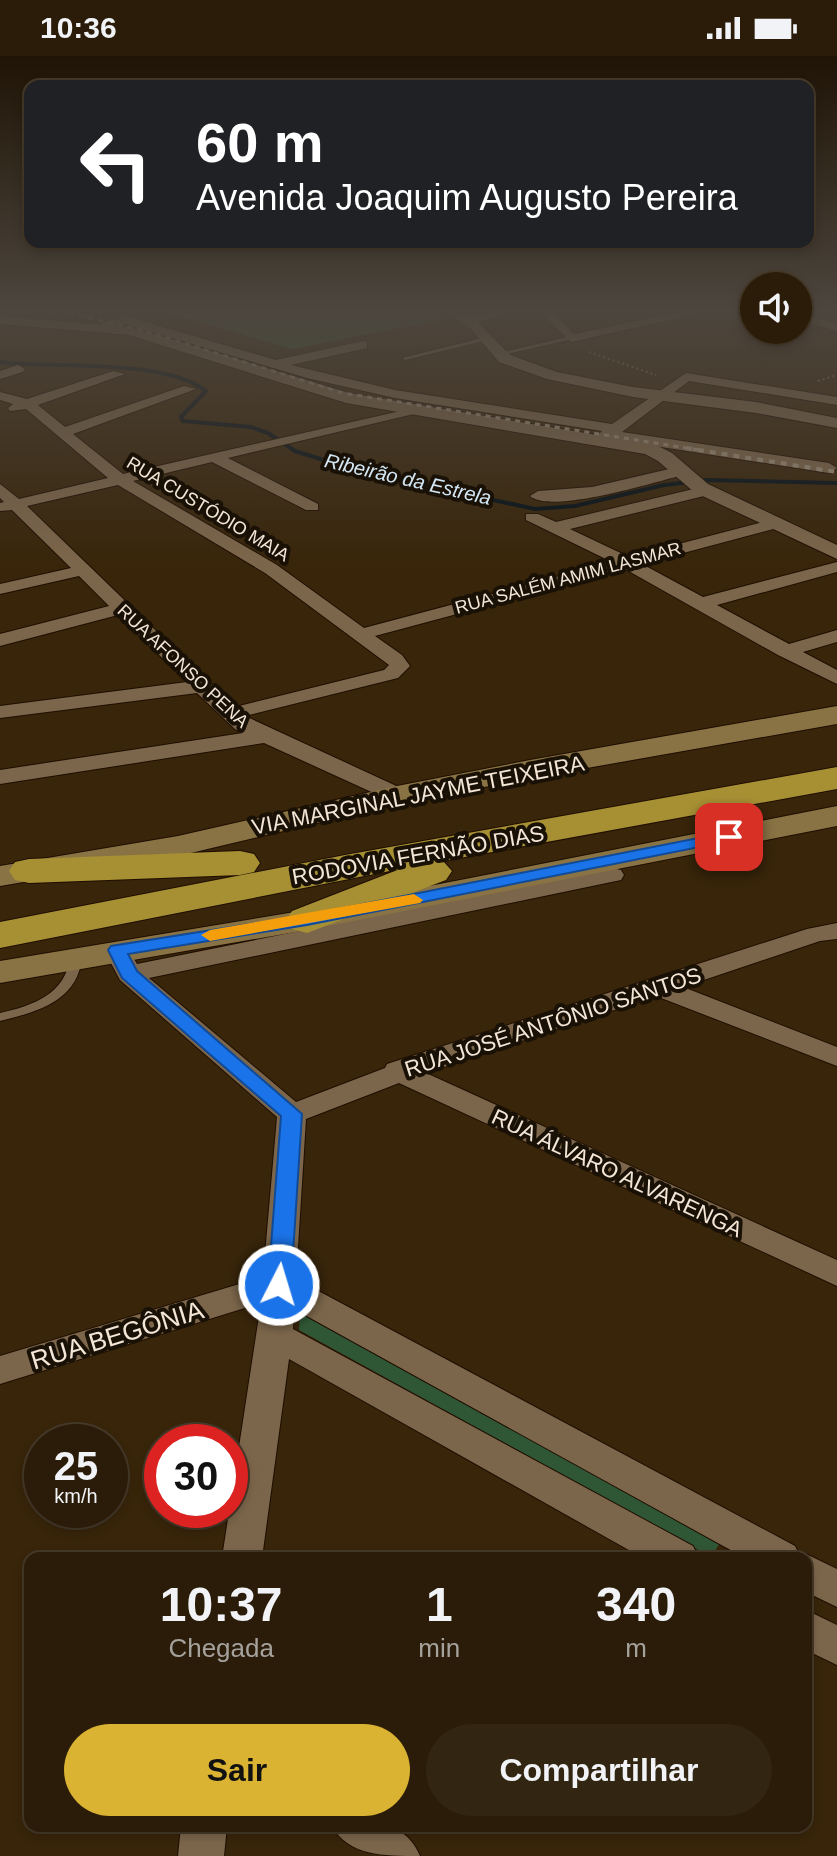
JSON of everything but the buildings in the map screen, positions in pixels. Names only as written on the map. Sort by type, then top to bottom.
[{"type":"highway","name":"RODOVIA FERNÃO DIAS","points":[[0,935],[521,835],[829,761]]},
{"type":"highway","name":"RODOVIA FERNÃO DIAS","points":[[0,908],[240,863],[829,761]]},
{"type":"highway","points":[[307,920],[521,835]]},
{"type":"highway","points":[[15,873],[240,863]]},
{"type":"main road","name":"VIA MARGINAL JAYME TEIXEIRA","points":[[15,873],[178,846],[397,795],[837,715]]},
{"type":"main road","points":[[0,972],[76,957],[123,962],[307,920],[837,816]]},
{"type":"street","name":"RUA CUSTÓDIO MAIA","points":[[4,397],[28,404],[119,479],[271,569],[395,659],[400,668],[391,674],[230,714]]},
{"type":"street","points":[[0,413],[49,397]]},
{"type":"street","points":[[61,433],[166,397]]},
{"type":"street","points":[[346,397],[413,410],[829,468]]},
{"type":"street","points":[[411,397],[607,435],[650,449],[694,482],[837,553]]},
{"type":"street","points":[[607,435],[661,397]]},
{"type":"street","points":[[671,397],[776,409],[837,423]]},
{"type":"street","points":[[810,397],[837,401]]},
{"type":"street","points":[[7,506],[413,410]]},
{"type":"street","points":[[214,457],[312,507]]},
{"type":"street","points":[[538,496],[576,496],[646,476],[694,482]]},
{"type":"street","points":[[554,528],[694,482]]},
{"type":"street","name":"RUA AFONSO PENA","points":[[0,489],[7,506],[83,570],[242,725],[262,737],[397,795]]},
{"type":"street","points":[[532,517],[625,562],[837,678]]},
{"type":"street","name":"RUA SALÉM AMIM LASMAR","points":[[361,634],[775,524]]},
{"type":"street","points":[[699,604],[837,567]]},
{"type":"street","points":[[0,589],[83,570]]},
{"type":"street","points":[[0,640],[122,608]]},
{"type":"street","points":[[785,651],[837,636]]},
{"type":"street","points":[[0,712],[202,686]]},
{"type":"street","points":[[0,777],[262,737]]},
{"type":"street","points":[[123,962],[612,875]]},
{"type":"street","name":"RUA JOSÉ ANTÔNIO SANTOS","points":[[292,1114],[397,1071],[827,933]]},
{"type":"street","points":[[123,962],[292,1114],[275,1335],[243,1552]]},
{"type":"street","points":[[660,988],[837,1057]]},
{"type":"street","name":"RUA ÁLVARO ALVARENGA","points":[[397,1071],[837,1274]]},
{"type":"street","points":[[279,1285],[740,1548]]},
{"type":"street","name":"RUA BEGÔNIA","points":[[0,1370],[279,1285]]},
{"type":"street","points":[[275,1335],[668,1552]]},
{"type":"street","points":[[812,1575],[837,1589]]},
{"type":"street","points":[[812,1632],[837,1646]]},
{"type":"street","points":[[201,1856],[203,1832]]},
{"type":"street","points":[[363,1832],[397,1856]]},
{"type":"lane","points":[[0,1017],[35,1007],[57,992],[73,976],[76,957]]},
{"type":"green space","points":[[300,1312],[722,1540],[714,1552],[702,1552],[299,1330]]},
{"type":"waterway","name":"Ribeirão da Estrela","points":[[200,397],[181,417],[183,421],[251,427],[268,433],[295,451],[359,471],[535,509],[575,506],[664,485],[707,480],[837,483]]},
{"type":"railway","points":[[368,397],[699,450]]},
{"type":"railway","points":[[686,448],[837,472]]},
{"type":"slow traffic","points":[[210,935],[414,900]]},
{"type":"route","points":[[279,1285],[292,1114],[129,974],[117,950],[307,920],[729,837]]}]
